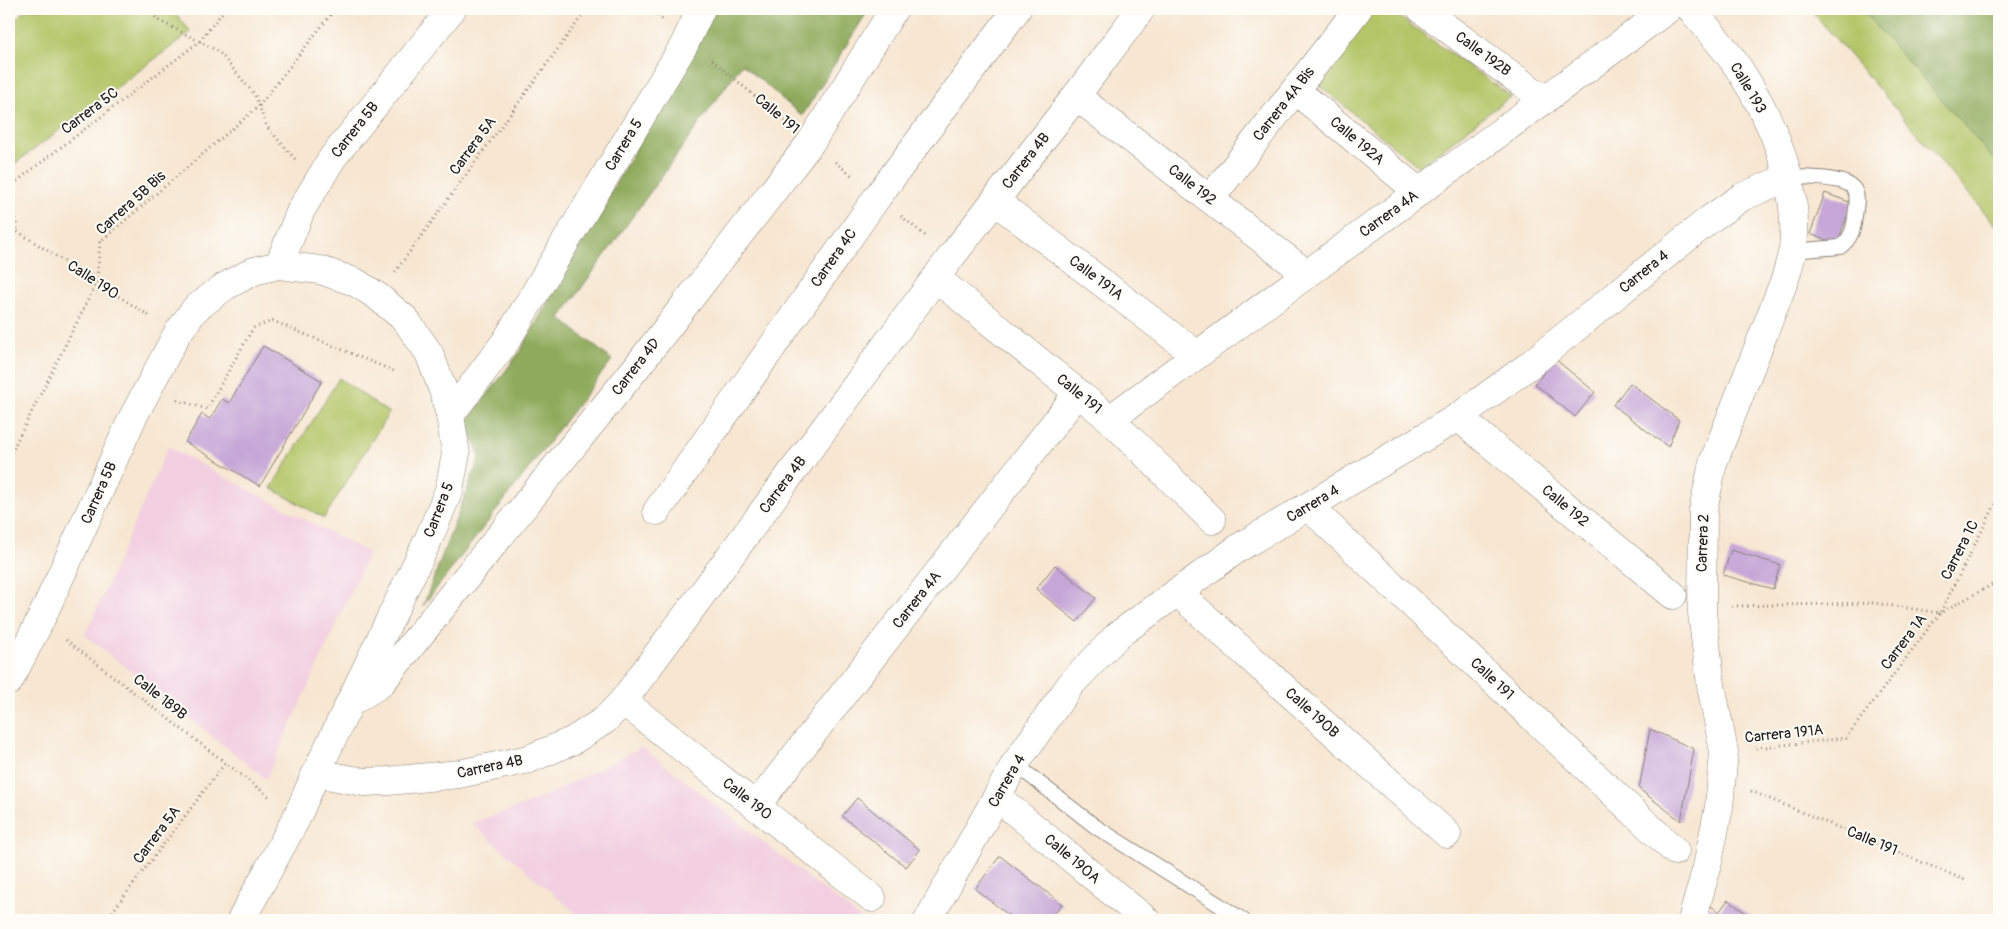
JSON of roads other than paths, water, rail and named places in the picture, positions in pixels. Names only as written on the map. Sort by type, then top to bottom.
[{"type":"street","name":"Carrera 5B","points":[[9,681],[42,619],[133,417],[177,334],[195,310],[224,287],[254,271],[279,265],[301,210],[333,157],[452,9]]},
{"type":"street","name":"Carrera 5","points":[[241,920],[296,819],[316,773],[429,538],[449,490],[456,454],[450,415],[506,340],[686,39],[701,9]]},
{"type":"street","name":"Carrera 4D","points":[[350,702],[380,684],[636,368],[811,142],[894,9]]},
{"type":"street","name":"Carrera 4C","points":[[657,511],[878,196],[1017,9]]},
{"type":"street","name":"Carrera 4B","points":[[316,773],[364,782],[459,774],[529,759],[572,741],[605,720],[623,701],[936,278],[1141,9]]},
{"type":"street","name":"Carrera 4A Bis","points":[[1210,199],[1358,9]]},
{"type":"street","name":"Calle 192B","points":[[1421,9],[1545,100]]},
{"type":"street","name":"Carrera 4A","points":[[1110,419],[1668,9]]},
{"type":"street","name":"Calle 193","points":[[1691,9],[1741,71],[1774,132],[1789,177]]},
{"type":"street","name":"Calle 192A","points":[[1295,90],[1419,192]]},
{"type":"street","name":"Calle 192","points":[[1076,96],[1307,274]]},
{"type":"street","name":"Carrera 2","points":[[1692,920],[1707,867],[1719,807],[1720,778],[1724,752],[1711,685],[1702,613],[1703,511],[1713,463],[1786,279],[1792,251],[1794,223],[1789,177]]},
{"type":"street","name":"Carrera 4","points":[[928,920],[1015,764],[1071,684],[1118,636],[1240,548],[1458,416],[1527,367],[1710,219],[1742,197],[1789,177]]},
{"type":"street","name":"Calle 191A","points":[[995,201],[1196,355]]},
{"type":"street","points":[[279,265],[320,270],[356,282],[405,319],[429,354],[443,390],[450,415]]},
{"type":"street","name":"Calle 191","points":[[936,278],[1110,419],[1212,520]]},
{"type":"street","name":"Carrera 4A","points":[[756,806],[1078,393]]},
{"type":"street","name":"Calle 192","points":[[1458,416],[1673,595]]},
{"type":"street","name":"Calle 191","points":[[1309,507],[1675,850]]},
{"type":"street","name":"Calle 190B","points":[[1177,592],[1447,834]]},
{"type":"street","name":"Calle 190","points":[[623,701],[872,898]]},
{"type":"street","name":"Calle 190A","points":[[997,797],[1146,920]]},
{"type":"lane","points":[[1789,177],[1842,181],[1853,188],[1857,200],[1853,231],[1846,242],[1840,247],[1792,251]]},
{"type":"lane","points":[[1015,764],[1096,827],[1243,920]]}]
